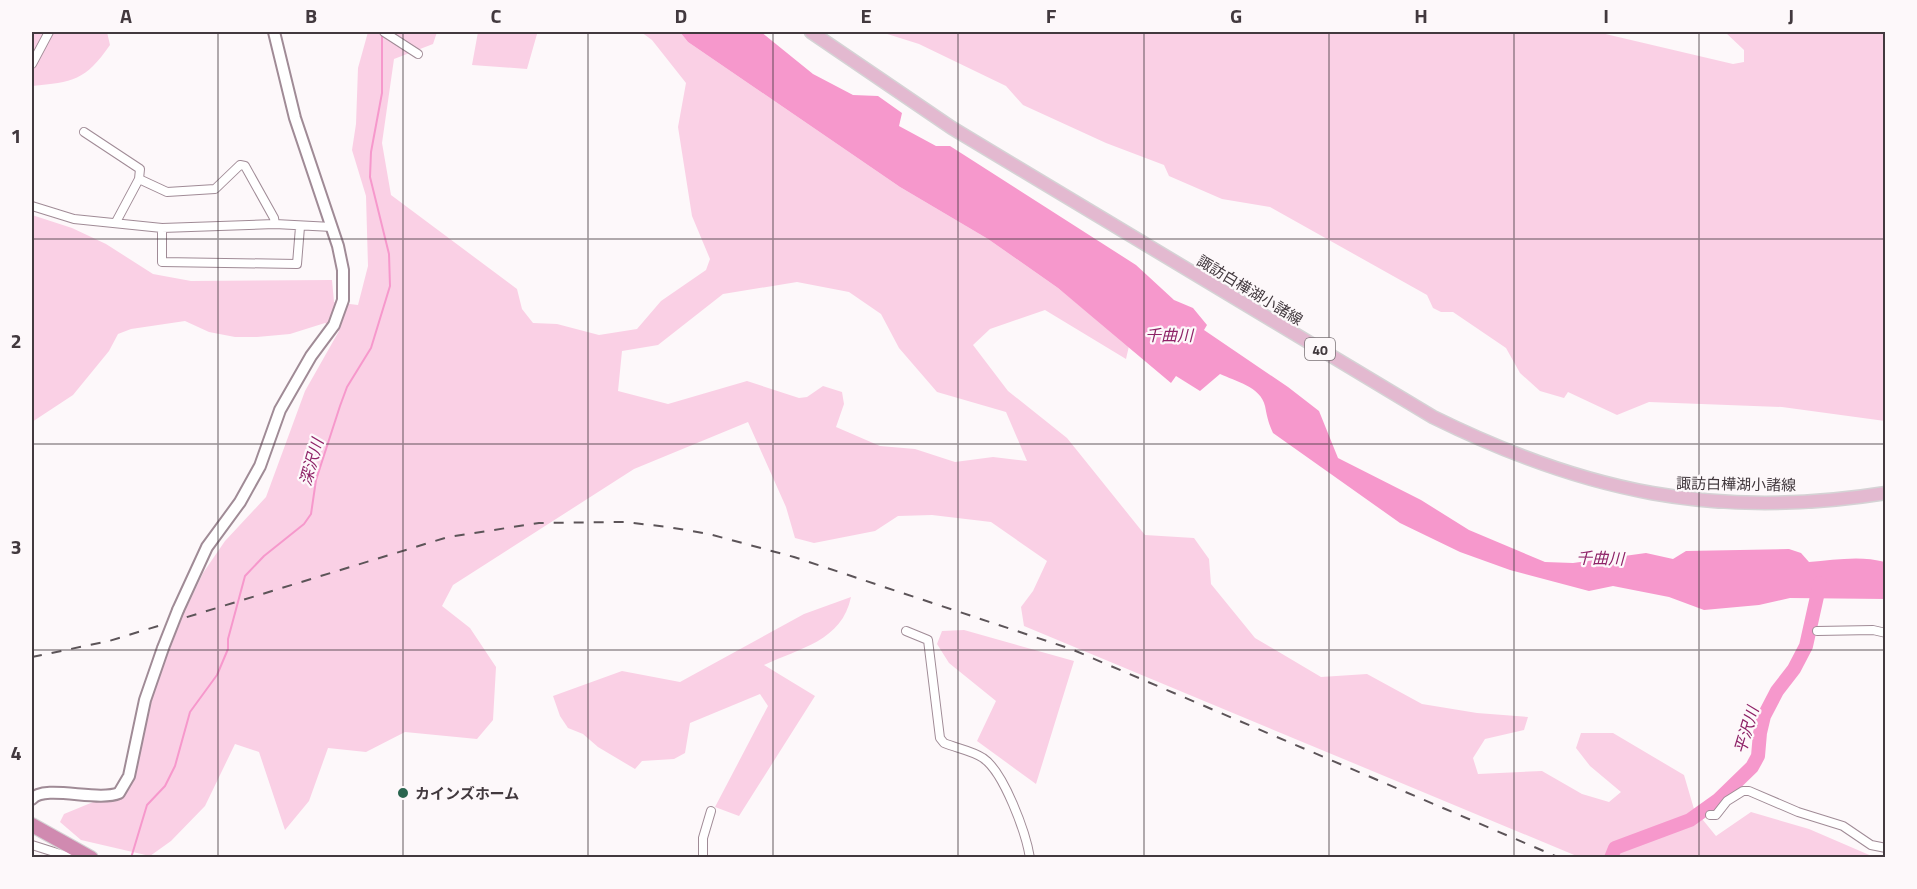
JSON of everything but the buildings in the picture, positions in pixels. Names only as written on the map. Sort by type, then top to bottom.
[{"type":"highway","points":[[32,825],[92,858]]},
{"type":"main road","name":"諏訪白樺湖小諸線","points":[[811,32],[952,128],[1434,417],[1490,445],[1582,479],[1667,498],[1766,503],[1840,499],[1886,493]]},
{"type":"street","points":[[32,64],[49,32]]},
{"type":"street","points":[[32,799],[42,793],[98,796],[119,793],[129,776],[145,699],[178,610],[207,547],[240,502],[260,466],[290,390],[334,325],[343,300],[343,270],[332,227],[295,117],[274,32]]},
{"type":"street","points":[[384,32],[418,54]]},
{"type":"street","points":[[84,132],[141,169],[139,180],[116,222]]},
{"type":"street","points":[[139,180],[167,192],[215,189],[240,165],[245,166],[274,218],[275,224]]},
{"type":"street","points":[[32,206],[74,219],[162,228],[275,224],[332,227]]},
{"type":"street","points":[[162,228],[162,262],[297,264],[300,226]]},
{"type":"street","points":[[1817,631],[1873,630],[1886,633]]},
{"type":"street","points":[[906,631],[928,640],[940,738],[944,743],[984,758],[990,766],[1014,803],[1030,858]]},
{"type":"street","points":[[1710,815],[1716,815],[1735,795],[1749,791],[1798,812],[1843,826],[1871,845],[1886,848]]},
{"type":"street","points":[[703,858],[703,838],[711,811]]},
{"type":"street","points":[[32,845],[71,858]]},
{"type":"shaded area","points":[[32,32],[107,32],[110,45],[93,66],[77,78],[32,86]]},
{"type":"shaded area","points":[[368,32],[437,32],[433,44],[394,59],[382,143],[391,195],[517,289],[522,309],[533,323],[557,324],[599,335],[637,329],[661,301],[706,270],[710,259],[692,216],[678,127],[686,83],[652,40],[641,32],[680,32],[688,42],[900,187],[988,239],[1058,288],[1129,346],[1126,359],[1045,310],[990,329],[973,345],[1008,391],[1067,438],[1145,535],[1194,538],[1209,559],[1211,584],[1255,638],[1321,677],[1367,674],[1422,704],[1477,713],[1528,717],[1524,730],[1485,739],[1473,758],[1478,774],[1542,771],[1582,794],[1609,802],[1621,792],[1590,766],[1576,748],[1581,733],[1613,733],[1684,775],[1694,809],[1716,836],[1751,812],[1809,829],[1874,857],[1579,857],[1024,626],[1021,607],[1033,591],[1047,561],[991,522],[932,515],[898,516],[875,531],[814,543],[795,538],[786,507],[748,422],[634,469],[453,585],[442,606],[470,628],[496,667],[493,720],[477,739],[405,732],[366,752],[328,748],[309,801],[285,830],[259,752],[235,744],[205,806],[171,841],[150,856],[81,840],[60,822],[64,814],[98,800],[133,778],[149,701],[168,647],[203,573],[225,541],[266,497],[305,391],[339,331],[325,323],[290,334],[235,337],[209,332],[185,321],[131,329],[118,334],[109,351],[73,395],[32,422],[32,215],[72,228],[106,244],[153,274],[191,281],[332,280],[334,302],[358,305],[368,266],[366,196],[352,150],[356,124],[358,68]],"holes":[[[797,282],[849,292],[881,314],[899,348],[937,392],[1006,412],[1027,461],[993,457],[955,462],[915,449],[880,446],[836,427],[844,404],[842,392],[823,386],[807,397],[799,398],[747,381],[668,404],[618,391],[622,351],[658,345],[723,294]]]},
{"type":"shaded area","points":[[478,32],[574,32],[537,34],[527,69],[472,65]]},
{"type":"shaded area","points":[[881,32],[1597,32],[1733,64],[1744,62],[1744,50],[1725,32],[1885,32],[1885,421],[1782,407],[1649,402],[1617,415],[1568,392],[1564,398],[1540,391],[1520,373],[1506,348],[1453,312],[1441,312],[1433,308],[1427,295],[1270,207],[1222,199],[1169,176],[1164,165],[1106,143],[1023,105],[1006,86],[919,44]]},
{"type":"shaded area","points":[[851,597],[839,624],[829,633],[805,648],[764,665],[815,696],[739,816],[715,807],[768,706],[760,694],[690,723],[685,753],[674,759],[642,761],[635,769],[598,747],[583,734],[568,728],[560,716],[553,696],[622,671],[680,682],[804,614]]},
{"type":"shaded area","points":[[964,630],[1074,661],[1036,784],[977,741],[996,701],[949,663],[937,644],[942,631]]},
{"type":"water","name":"千曲川","points":[[680,32],[761,32],[813,74],[853,95],[878,96],[902,113],[899,126],[936,146],[950,146],[1136,265],[1174,300],[1193,308],[1207,325],[1204,330],[1319,411],[1338,458],[1421,500],[1469,530],[1545,562],[1573,563],[1646,553],[1673,559],[1686,551],[1789,549],[1801,553],[1809,562],[1847,559],[1876,560],[1885,562],[1885,599],[1790,598],[1759,605],[1704,610],[1669,597],[1613,586],[1589,591],[1510,570],[1460,552],[1400,523],[1273,433],[1263,399],[1253,389],[1220,374],[1200,391],[1176,376],[1171,383],[1058,288],[988,239],[900,187],[688,42]]},
{"type":"waterway","name":"深沢川","points":[[131,858],[147,805],[165,786],[175,766],[190,712],[217,675],[228,649],[228,639],[245,576],[264,556],[304,524],[311,514],[316,480],[340,406],[347,387],[371,348],[390,286],[389,254],[370,177],[371,152],[382,93],[382,33]]},
{"type":"waterway","name":"平沢川","points":[[1611,858],[1615,848],[1690,820],[1718,800],[1752,767],[1758,756],[1764,716],[1806,646],[1820,583]]},
{"type":"railway","points":[[32,657],[109,641],[448,537],[539,523],[624,522],[668,527],[709,534],[794,557],[1071,649],[1560,858]]},
{"type":"place","name":"カインズホーム","points":[[403,793]]}]
